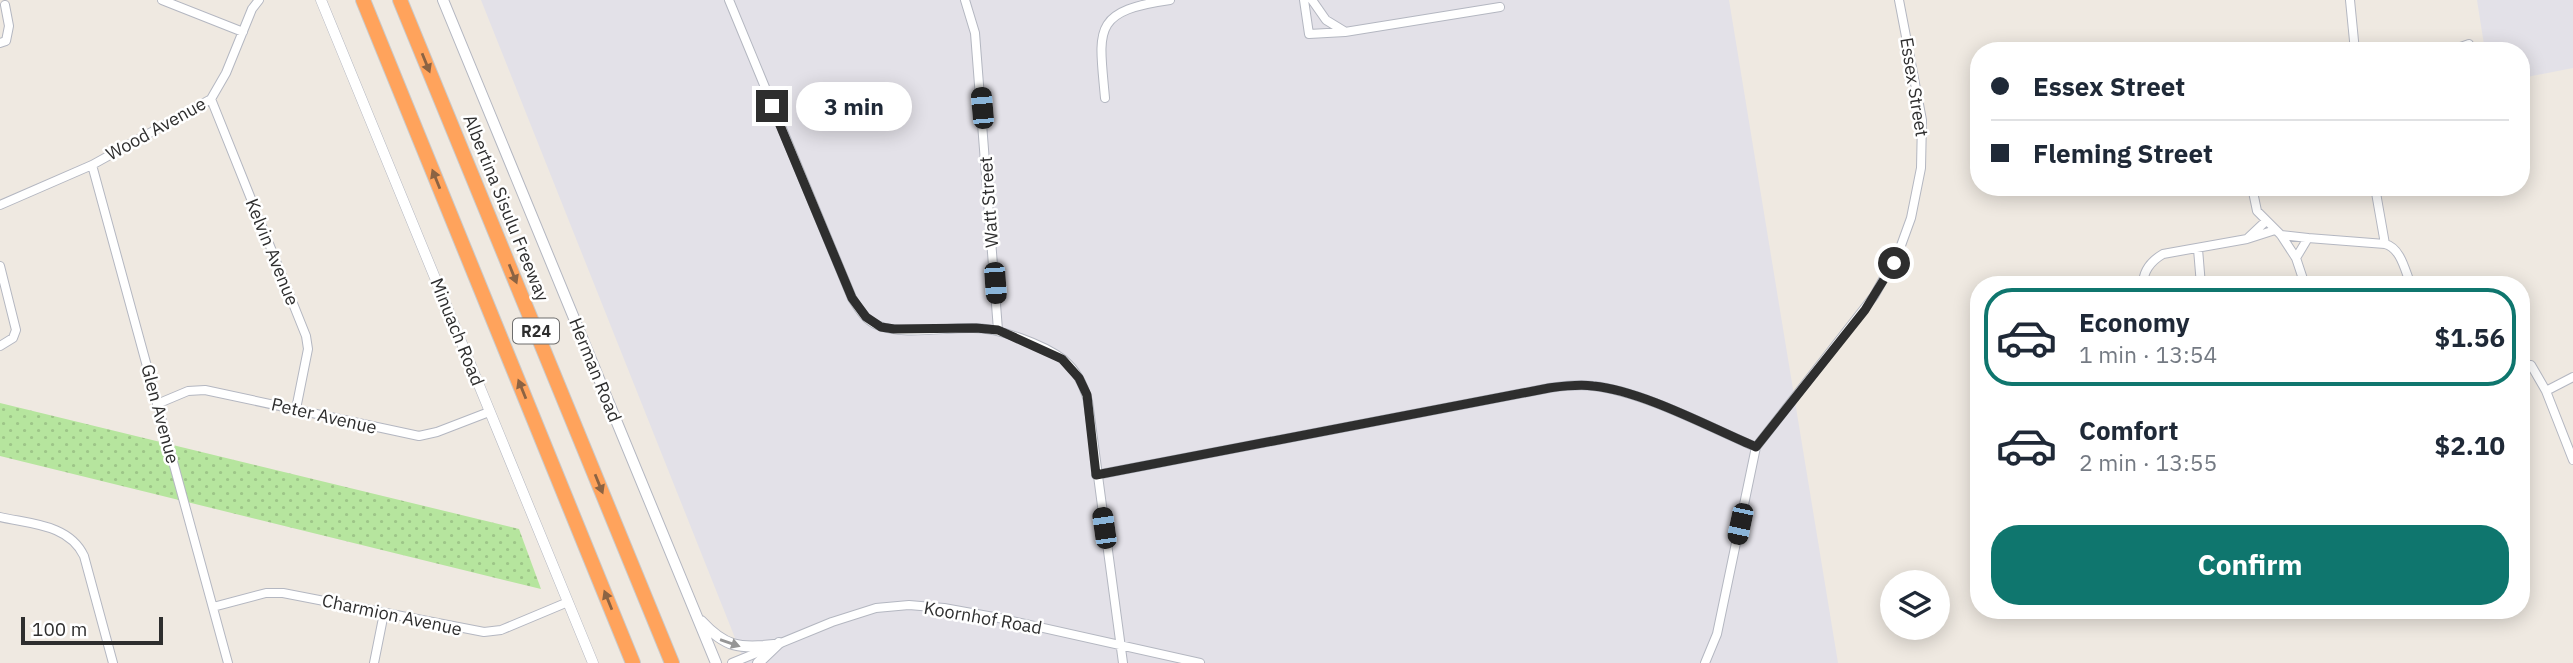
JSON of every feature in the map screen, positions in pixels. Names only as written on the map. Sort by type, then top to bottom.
[{"type":"highway","name":"R24","points":[[363,0],[634,663]]},
{"type":"highway","name":"Albertina Sisulu Freeway","points":[[400,0],[672,663]]},
{"type":"main road","name":"Herman Road","points":[[443,0],[716,663]]},
{"type":"main road","points":[[696,616],[715,636],[729,644],[747,647],[776,644]]},
{"type":"main road","points":[[758,663],[776,644]]},
{"type":"street","points":[[162,0],[243,32]]},
{"type":"street","name":"Wood Avenue","points":[[0,205],[92,164],[211,99],[226,73],[259,0]]},
{"type":"street","name":"Minuach Road","points":[[321,0],[593,663]]},
{"type":"street","points":[[729,0],[847,287],[862,314],[874,324],[894,329],[998,330],[1062,359],[1079,378],[1088,401],[1123,663]]},
{"type":"street","name":"Watt Street","points":[[965,0],[975,33],[998,330]]},
{"type":"street","points":[[1105,98],[1100,43],[1104,28],[1126,10],[1170,0]]},
{"type":"street","points":[[1304,0],[1309,34],[1345,32],[1500,7]]},
{"type":"street","points":[[1312,0],[1326,20],[1345,32]]},
{"type":"street","name":"Essex Street","points":[[1705,663],[1717,634],[1756,447],[1874,296],[1889,273],[1908,230],[1918,187],[1923,134],[1920,105],[1899,0]]},
{"type":"street","points":[[2350,0],[2354,42]]},
{"type":"street","points":[[0,43],[6,41],[9,33],[5,5]]},
{"type":"street","name":"Kelvin Avenue","points":[[211,99],[306,335],[308,349],[296,409]]},
{"type":"street","name":"Glen Avenue","points":[[92,164],[228,663]]},
{"type":"street","points":[[2253,196],[2255,207],[2296,258],[2302,276]]},
{"type":"street","points":[[2377,196],[2385,244]]},
{"type":"street","points":[[2247,239],[2266,221]]},
{"type":"street","points":[[2145,276],[2152,260],[2163,254],[2278,233],[2390,245],[2397,252],[2407,276]]},
{"type":"street","points":[[2296,258],[2308,238]]},
{"type":"street","points":[[2198,249],[2200,276]]},
{"type":"street","points":[[0,266],[16,330],[13,338],[0,346]]},
{"type":"street","points":[[2530,365],[2546,391],[2573,460]]},
{"type":"street","points":[[2546,391],[2573,377]]},
{"type":"street","points":[[1096,475],[1574,385],[1606,388],[1642,398],[1756,447]]},
{"type":"street","name":"Peter Avenue","points":[[157,404],[199,389],[419,436],[489,412]]},
{"type":"street","points":[[0,517],[61,531],[75,541],[84,556],[113,663]]},
{"type":"street","name":"Charmion Avenue","points":[[213,607],[276,592],[484,632],[501,630],[568,602]]},
{"type":"street","name":"Koornhof Road","points":[[732,663],[856,614],[892,605],[909,605],[999,618],[1200,663]]},
{"type":"street","points":[[374,663],[384,613]]},
{"type":"shaded area","points":[[481,0],[1729,0],[1838,663],[745,663]]},
{"type":"shaded area","points":[[2477,0],[2573,0],[2573,68],[2530,76],[2530,42],[2484,42]]},
{"type":"green space","points":[[0,403],[519,529],[541,589],[0,456]]},
{"type":"route","points":[[772,106],[852,298],[862,314],[874,324],[894,329],[998,330],[1062,359],[1079,378],[1087,395],[1096,475],[1574,385],[1618,390],[1642,398],[1756,447],[1865,310],[1894,263]]}]
